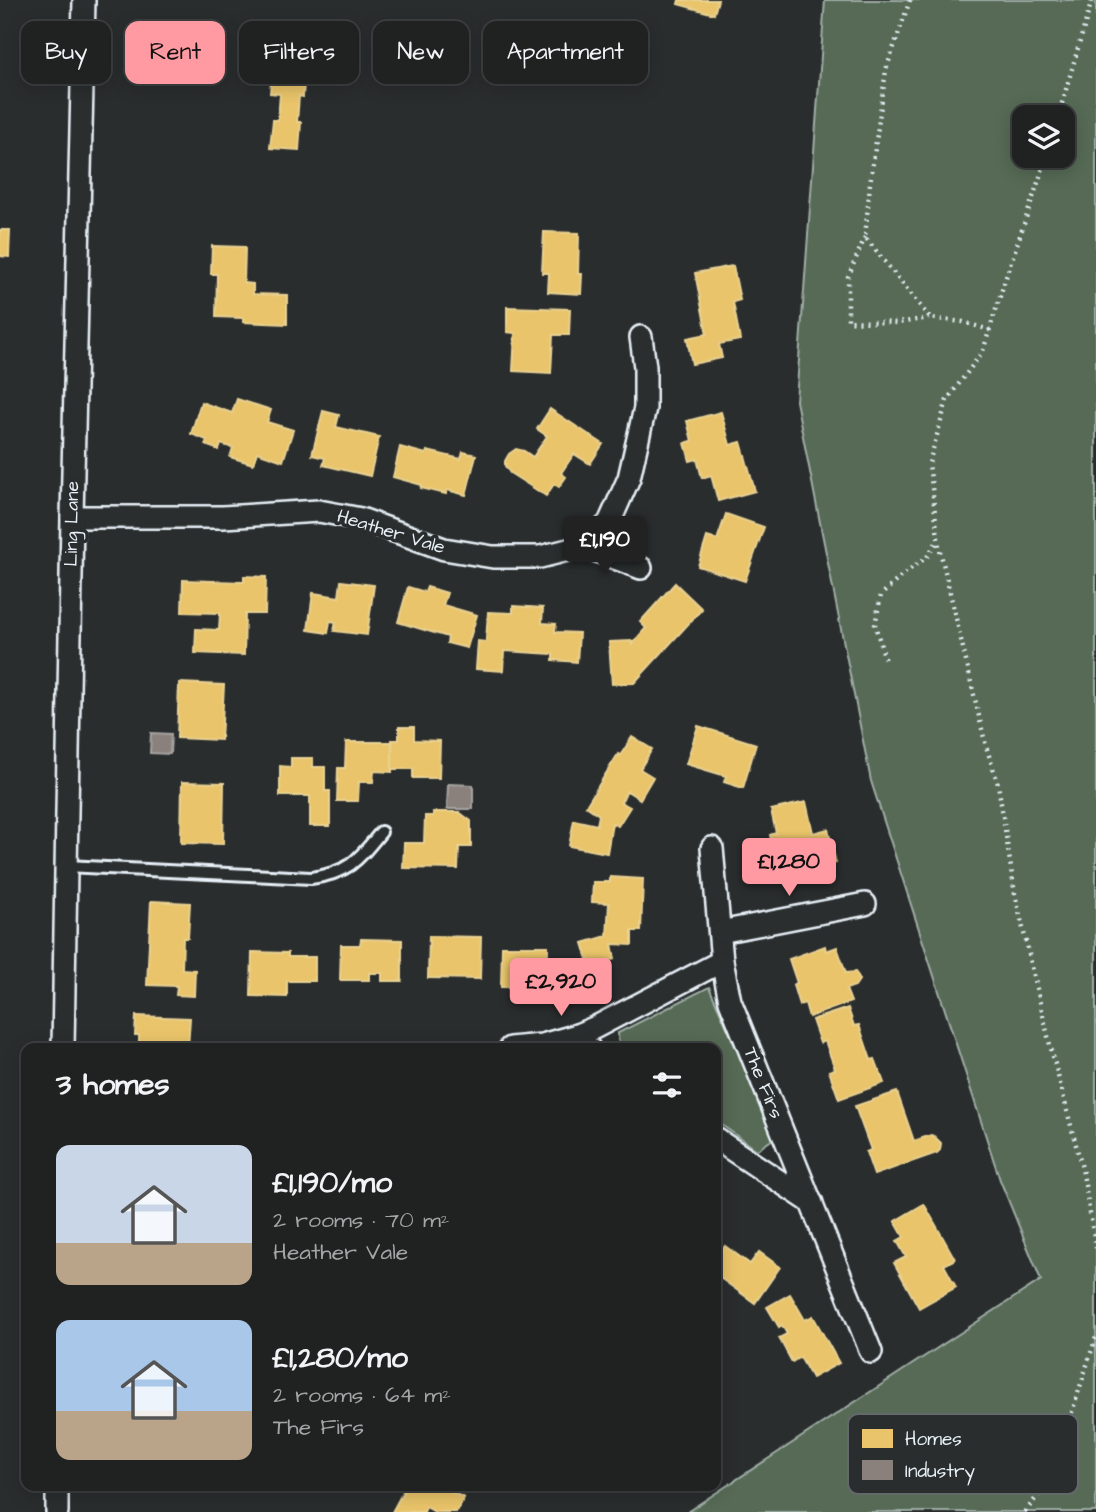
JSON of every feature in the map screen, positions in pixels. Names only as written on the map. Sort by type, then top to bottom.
[{"type":"street","name":"Ling Lane","points":[[63,1043],[84,0]]},
{"type":"street","name":"Heather Vale","points":[[72,517],[223,517],[319,511],[361,519],[444,549],[493,557],[540,557],[584,546],[609,523],[629,478],[645,408],[645,367],[641,337]]},
{"type":"street","points":[[584,546],[641,568]]},
{"type":"street","name":"The Firs","points":[[712,848],[722,961],[730,1001],[871,1352]]},
{"type":"street","points":[[720,932],[865,904]]},
{"type":"street","points":[[583,1042],[594,1028],[722,961]]},
{"type":"street","points":[[721,1142],[812,1203]]},
{"type":"street","points":[[57,1491],[57,1512]]},
{"type":"lane","points":[[66,866],[311,878],[344,869],[359,859],[381,832]]},
{"type":"path","points":[[910,0],[886,70],[865,237],[849,277],[849,321],[898,323],[930,318],[989,330]]},
{"type":"path","points":[[1062,105],[1092,0]]},
{"type":"path","points":[[1043,168],[984,351],[947,400],[929,463],[938,539],[986,746],[998,784],[1015,894],[1082,1168],[1096,1248]]},
{"type":"path","points":[[865,237],[930,318]]},
{"type":"path","points":[[884,659],[875,625],[881,595],[927,557],[938,539]]},
{"type":"path","points":[[1072,1414],[1096,1337]]},
{"type":"path","points":[[1025,1512],[1039,1494]]},
{"type":"green space","points":[[825,0],[1096,0],[1096,1512],[687,1512],[1041,1280],[1000,1180],[871,781],[796,401]]},
{"type":"green space","points":[[709,987],[776,1137],[757,1150],[721,1125],[721,1043],[619,1043],[618,1033]]},
{"type":"building: Homes","points":[[679,0],[718,0],[714,14],[678,4]]},
{"type":"building: Homes","points":[[271,84],[304,84],[303,97],[299,96],[297,122],[301,122],[299,150],[270,148],[273,120],[278,120],[280,94],[270,93]]},
{"type":"building: Homes","points":[[0,230],[10,230],[9,257],[0,256]]},
{"type":"building: Homes","points":[[544,232],[579,233],[578,274],[582,274],[581,294],[548,292],[549,273],[542,273]]},
{"type":"building: Homes","points":[[212,246],[245,247],[244,283],[253,284],[253,294],[287,295],[287,324],[243,322],[243,318],[216,317],[217,274],[211,274]]},
{"type":"building: Homes","points":[[733,266],[740,300],[733,302],[740,340],[719,344],[722,358],[692,364],[687,338],[707,334],[695,273]]},
{"type":"building: Homes","points":[[507,307],[570,309],[569,335],[553,335],[551,373],[513,371],[515,333],[507,332]]},
{"type":"building: Homes","points":[[237,399],[271,410],[267,422],[293,430],[283,461],[257,452],[253,464],[230,457],[233,448],[221,444],[219,450],[205,445],[207,440],[191,434],[201,402],[232,413]]},
{"type":"building: Homes","points":[[550,409],[603,444],[590,464],[574,454],[561,473],[566,477],[559,487],[554,484],[546,496],[510,473],[505,461],[516,449],[533,457],[547,436],[537,429]]},
{"type":"building: Homes","points":[[323,411],[339,415],[336,427],[379,437],[370,476],[323,465],[325,458],[312,455]]},
{"type":"building: Homes","points":[[721,412],[730,445],[741,442],[755,491],[718,501],[711,475],[702,478],[697,459],[690,461],[685,443],[692,441],[687,421]]},
{"type":"building: Homes","points":[[400,447],[461,459],[463,452],[476,455],[466,495],[421,488],[422,485],[393,477]]},
{"type":"building: Homes","points":[[726,514],[764,527],[745,581],[698,566],[707,537],[717,540]]},
{"type":"building: Homes","points":[[244,576],[266,577],[265,614],[245,614],[244,655],[195,653],[196,629],[219,630],[220,613],[182,612],[183,580],[244,582]]},
{"type":"building: Homes","points":[[341,581],[374,585],[367,635],[334,631],[336,622],[330,621],[328,633],[308,630],[313,593],[339,597]]},
{"type":"building: Homes","points":[[675,583],[702,609],[634,683],[612,684],[609,642],[632,641],[632,644],[646,628],[640,622]]},
{"type":"building: Homes","points":[[408,587],[425,592],[427,587],[447,593],[443,605],[477,615],[467,648],[447,643],[448,637],[398,622]]},
{"type":"building: Homes","points":[[513,606],[543,608],[542,623],[556,624],[555,632],[579,633],[577,662],[553,660],[553,654],[504,651],[503,671],[476,669],[478,641],[486,642],[488,612],[513,613]]},
{"type":"building: Homes","points":[[179,683],[224,685],[221,740],[177,738]]},
{"type":"building: Homes","points":[[698,726],[756,744],[743,788],[724,782],[726,776],[686,764]]},
{"type":"building: Homes","points":[[399,727],[414,727],[414,740],[440,741],[439,778],[413,778],[413,769],[392,769],[392,740],[399,740]]},
{"type":"building: Homes","points":[[632,737],[652,749],[640,769],[653,777],[640,799],[627,791],[621,802],[630,807],[618,826],[612,823],[607,853],[569,846],[574,820],[597,825],[599,815],[586,806],[618,754],[620,756]]},
{"type":"building: Homes","points":[[346,742],[392,742],[392,772],[374,771],[373,782],[359,782],[358,801],[337,801],[338,768],[345,768]]},
{"type":"building: Homes","points":[[291,758],[313,758],[313,767],[325,767],[325,791],[330,791],[330,826],[310,826],[310,796],[280,796],[280,766],[291,767]]},
{"type":"building: Homes","points":[[182,782],[224,783],[223,844],[181,843]]},
{"type":"building: Homes","points":[[806,802],[813,833],[828,829],[836,863],[779,876],[770,835],[776,833],[771,810]]},
{"type":"building: Homes","points":[[433,812],[459,812],[471,821],[471,847],[459,847],[458,869],[403,868],[404,843],[424,843],[425,816],[433,816]]},
{"type":"building: Homes","points":[[610,877],[643,879],[641,931],[632,931],[632,945],[612,944],[615,959],[590,966],[583,943],[607,936],[609,903],[592,902],[593,882],[610,882]]},
{"type":"building: Homes","points":[[151,901],[190,903],[188,938],[183,938],[182,969],[195,970],[194,996],[176,995],[177,986],[147,985]]},
{"type":"building: Homes","points":[[429,936],[481,937],[480,979],[428,978]]},
{"type":"building: Homes","points":[[361,939],[402,940],[402,981],[382,981],[382,973],[369,973],[369,980],[340,980],[341,945],[360,945]]},
{"type":"building: Homes","points":[[502,946],[548,946],[547,988],[501,987]]},
{"type":"building: Homes","points":[[825,946],[826,951],[837,947],[846,973],[855,972],[859,980],[855,986],[846,989],[851,1002],[809,1017],[805,1003],[799,1005],[793,985],[797,983],[789,959]]},
{"type":"building: Homes","points":[[252,952],[288,953],[288,957],[315,957],[315,981],[287,981],[287,997],[251,996]]},
{"type":"building: Homes","points":[[848,1008],[854,1026],[859,1025],[871,1060],[875,1059],[884,1083],[839,1099],[829,1071],[835,1069],[825,1041],[820,1043],[812,1020]]},
{"type":"building: Homes","points":[[136,1016],[190,1018],[188,1043],[139,1043],[139,1035],[135,1035]]},
{"type":"building: Homes","points":[[897,1092],[914,1141],[934,1136],[941,1143],[940,1150],[874,1175],[866,1152],[871,1150],[855,1106]]},
{"type":"building: Homes","points":[[924,1204],[955,1259],[944,1265],[956,1287],[919,1308],[894,1263],[906,1257],[897,1241],[904,1237],[895,1221]]},
{"type":"building: Homes","points":[[725,1246],[750,1264],[759,1252],[780,1267],[755,1303],[721,1279],[721,1252]]},
{"type":"building: Homes","points":[[790,1294],[805,1320],[813,1316],[839,1363],[812,1378],[800,1357],[792,1362],[779,1338],[787,1334],[782,1325],[779,1327],[767,1307]]},
{"type":"building: Homes","points":[[403,1491],[450,1491],[464,1498],[456,1512],[435,1512],[426,1507],[424,1512],[392,1512]]},
{"type":"building: Industry","points":[[151,733],[171,734],[170,754],[150,753]]},
{"type":"building: Industry","points":[[448,784],[473,785],[473,809],[447,809]]},
{"type":"building: Industry","points":[[557,961],[579,961],[578,987],[557,987]]}]
